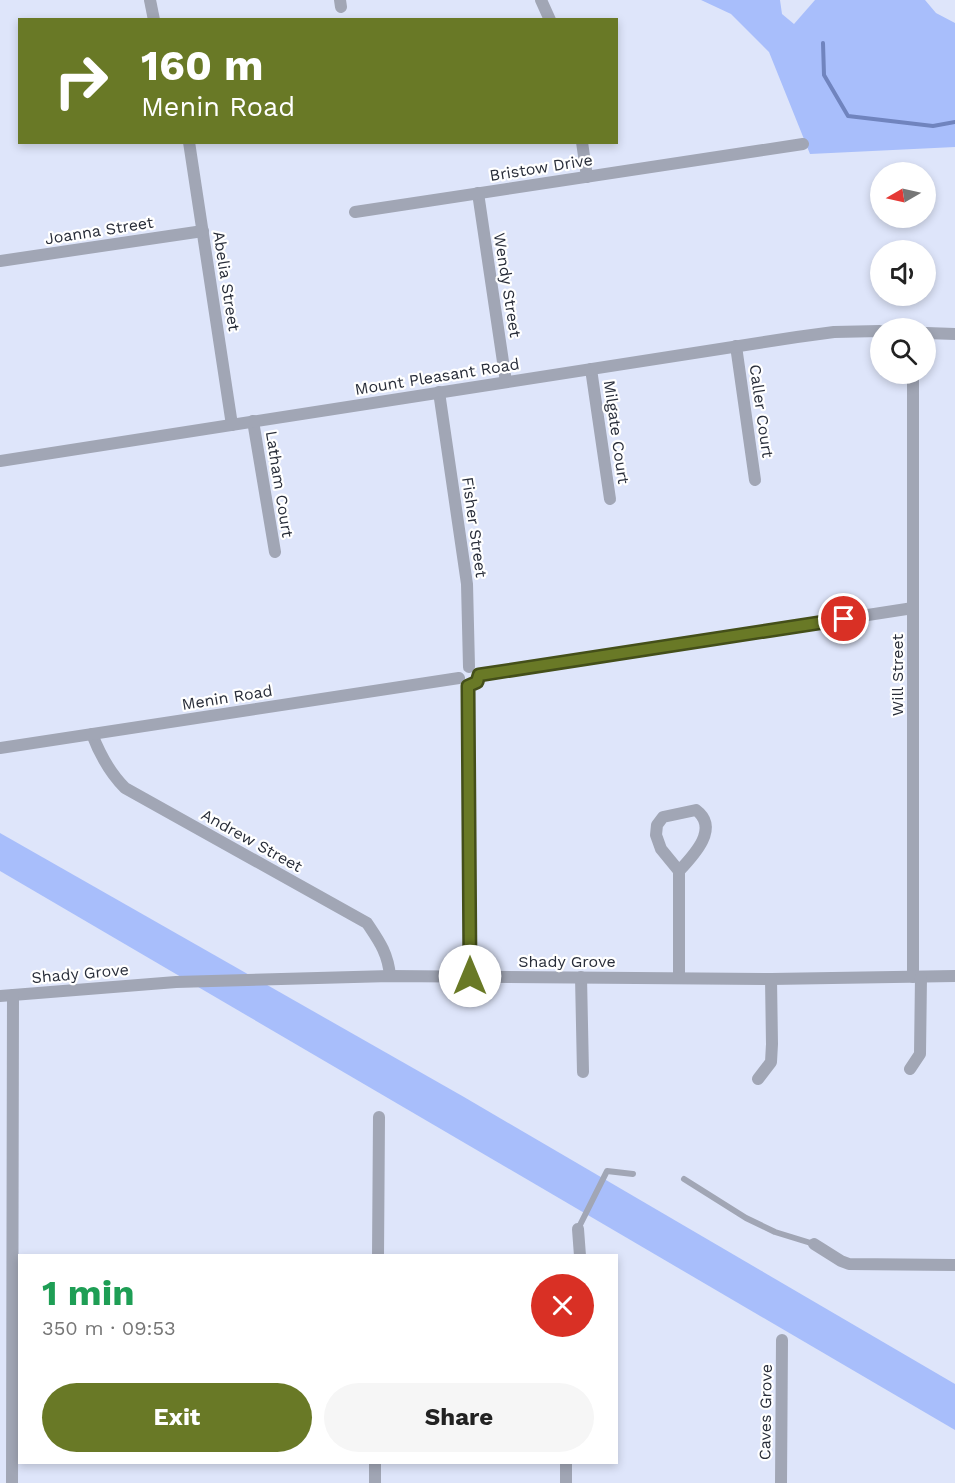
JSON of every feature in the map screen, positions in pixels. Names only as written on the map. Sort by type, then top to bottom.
[{"type":"street","points":[[150,0],[154,18]]},
{"type":"street","points":[[541,0],[549,18]]},
{"type":"street","name":"Abelia Street","points":[[189,144],[232,425]]},
{"type":"street","points":[[582,144],[588,177]]},
{"type":"street","name":"Bristow Drive","points":[[355,212],[803,144]]},
{"type":"street","name":"Wendy Street","points":[[477,193],[506,382]]},
{"type":"street","name":"Joanna Street","points":[[0,261],[203,231]]},
{"type":"street","name":"Mount Pleasant Road","points":[[0,461],[736,346],[834,332],[870,331]]},
{"type":"street","points":[[936,333],[955,334]]},
{"type":"street","name":"Caller Court","points":[[736,346],[755,480]]},
{"type":"street","name":"Milgate Court","points":[[591,369],[610,499]]},
{"type":"street","name":"Will Street","points":[[910,1069],[920,1054],[913,608],[913,384]]},
{"type":"street","name":"Fisher Street","points":[[438,392],[467,584],[474,671]]},
{"type":"street","name":"Latham Court","points":[[253,421],[275,552]]},
{"type":"street","points":[[470,976],[464,682],[477,682],[474,671],[913,608]]},
{"type":"street","name":"Menin Road","points":[[0,748],[464,682]]},
{"type":"street","name":"Andrew Street","points":[[92,734],[108,768],[125,788],[367,923],[389,961],[390,976]]},
{"type":"street","points":[[679,871],[698,850],[705,831],[704,817],[696,810],[663,817],[657,825],[656,835],[661,849],[679,871],[680,978]]},
{"type":"street","name":"Shady Grove","points":[[0,996],[176,982],[390,976],[771,979],[955,976]]},
{"type":"street","points":[[581,977],[583,1072]]},
{"type":"street","points":[[758,1079],[771,1062],[771,979]]},
{"type":"street","points":[[12,1483],[17,1258],[14,995]]},
{"type":"street","points":[[378,1254],[379,1117]]},
{"type":"street","points":[[578,1229],[580,1254]]},
{"type":"street","points":[[814,1244],[849,1264],[955,1265]]},
{"type":"street","points":[[0,1262],[17,1258]]},
{"type":"street","name":"Caves Grove","points":[[781,1483],[782,1340]]},
{"type":"street","points":[[375,1464],[375,1483]]},
{"type":"street","points":[[566,1464],[566,1483]]},
{"type":"lane","points":[[578,1229],[607,1171],[633,1174]]},
{"type":"lane","points":[[684,1179],[746,1218],[775,1232],[814,1244]]},
{"type":"shaded area","points":[[701,0],[780,0],[782,14],[794,24],[815,0],[925,0],[936,13],[955,23],[955,147],[810,154],[769,52],[731,14]]},
{"type":"shaded area","points":[[0,833],[464,1097],[955,1384],[955,1430],[0,871]]},
{"type":"waterway","points":[[823,43],[824,75],[848,116],[933,126],[955,122]]},
{"type":"route","points":[[470,976],[468,686],[477,682],[479,675],[844,619]]}]
